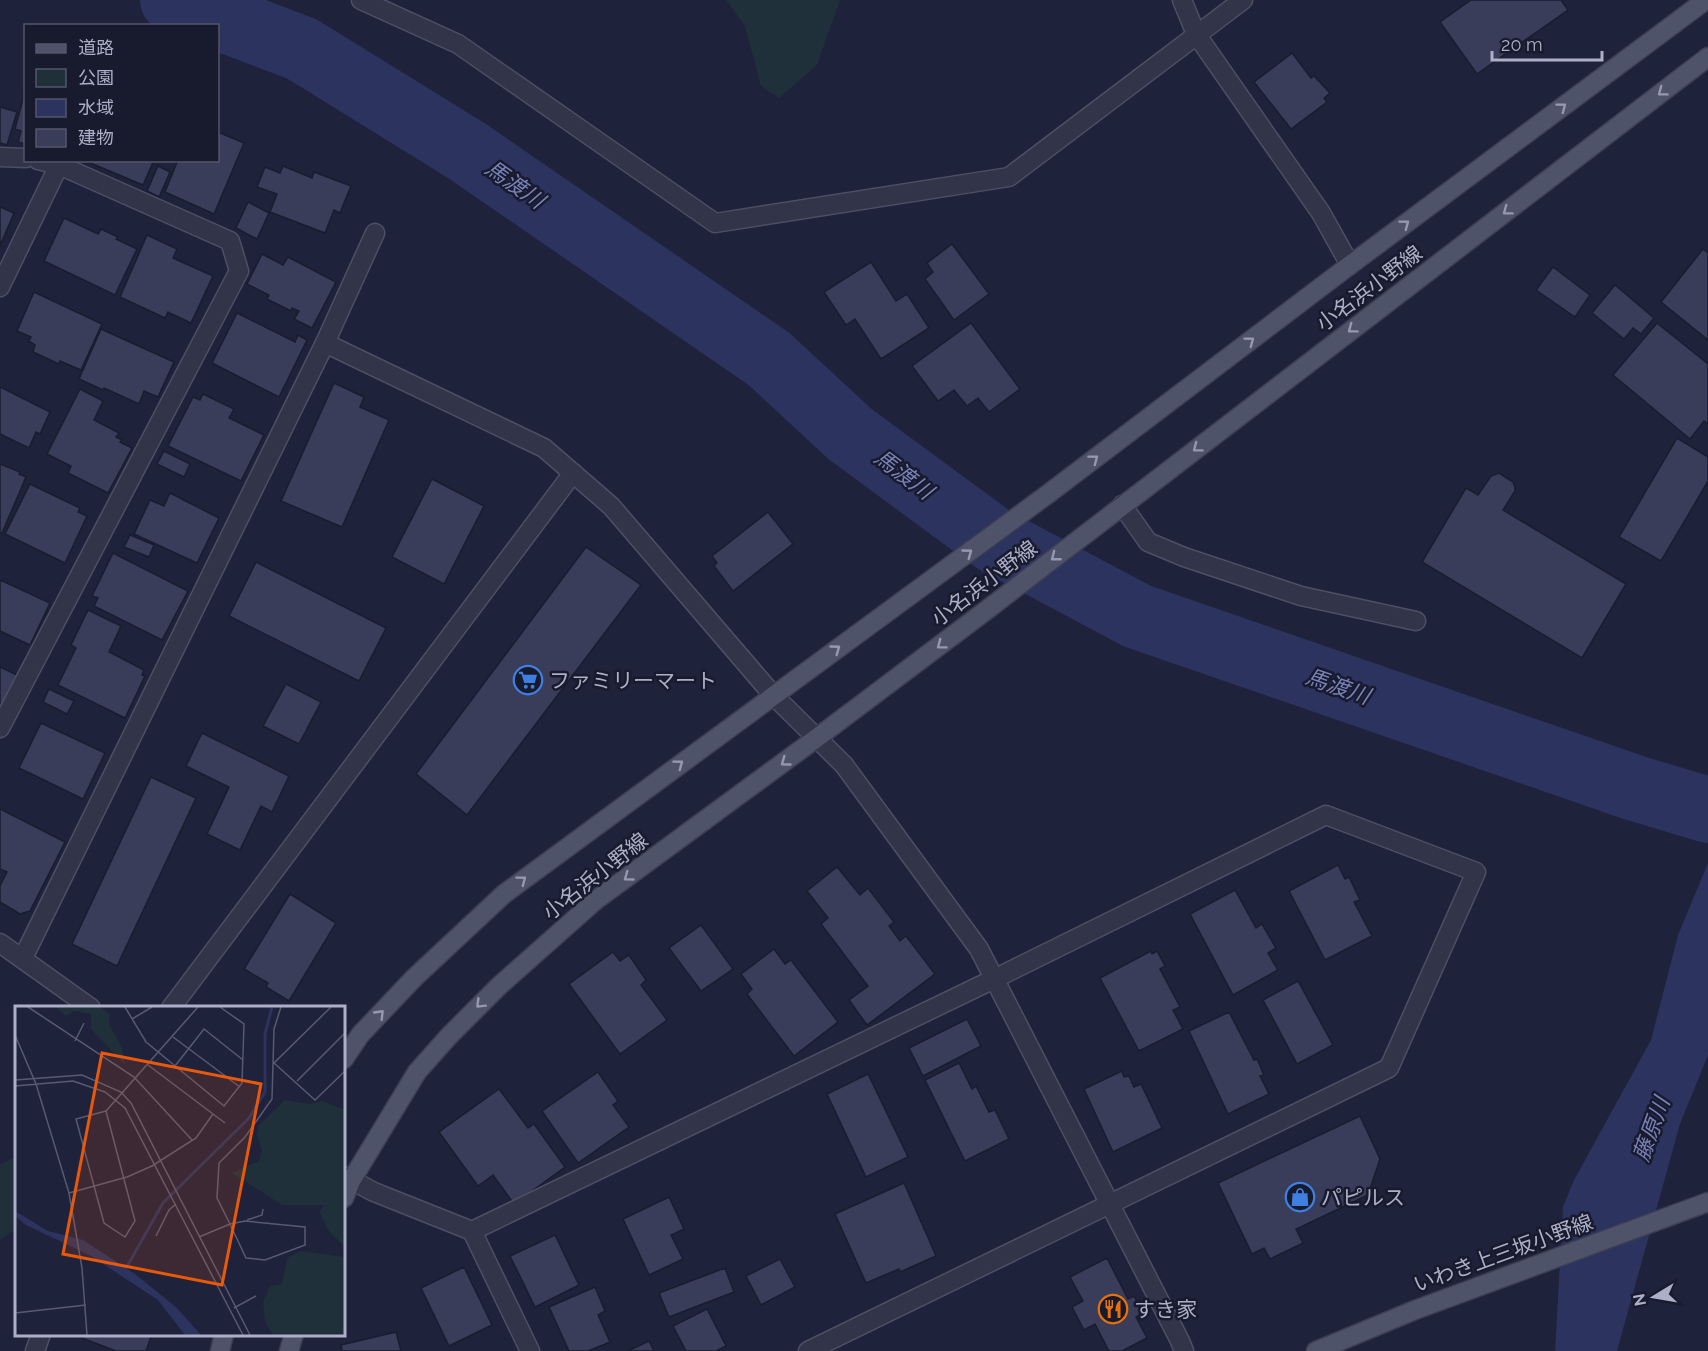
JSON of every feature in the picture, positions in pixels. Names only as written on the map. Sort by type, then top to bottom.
[{"type":"main road","name":"小名浜小野線","points":[[345,1058],[360,1035],[414,978],[504,894],[1048,494],[1350,265],[1706,0]]},
{"type":"main road","name":"小名浜小野線","points":[[347,1179],[417,1072],[449,1036],[499,986],[596,900],[988,609],[1708,57]]},
{"type":"main road","name":"いわき上三坂小野線","points":[[1316,1351],[1415,1310],[1708,1202]]},
{"type":"main road","points":[[220,1351],[224,1336]]},
{"type":"main road","points":[[289,1351],[294,1336]]},
{"type":"street","points":[[361,0],[458,44],[715,223],[1009,177],[1243,0]]},
{"type":"street","points":[[1182,0],[1196,34],[1321,213],[1350,265]]},
{"type":"street","points":[[0,158],[24,158]]},
{"type":"street","points":[[0,728],[239,271],[230,241],[59,165],[46,162]]},
{"type":"street","points":[[0,287],[59,165]]},
{"type":"street","points":[[23,958],[325,343],[375,232]]},
{"type":"street","points":[[325,343],[544,448],[611,506],[773,695],[844,765],[979,949],[1184,1351]]},
{"type":"street","points":[[173,1006],[573,473]]},
{"type":"street","points":[[1122,506],[1148,542],[1184,557],[1301,596],[1416,621]]},
{"type":"street","points":[[472,1231],[994,979],[1326,815],[1476,872],[1389,1068],[808,1351]]},
{"type":"street","points":[[0,943],[88,1006]]},
{"type":"street","points":[[347,1179],[472,1231],[530,1351]]},
{"type":"street","points":[[35,1351],[41,1336]]},
{"type":"green space","points":[[726,0],[840,0],[817,65],[779,98],[761,86],[745,26]]},
{"type":"green space","points":[[15,1157],[15,1230],[0,1240],[0,1164]]},
{"type":"water","name":"藤原川","points":[[1708,863],[1708,1055],[1680,1124],[1617,1351],[1555,1351],[1563,1207],[1573,1182],[1651,1040],[1678,935]]},
{"type":"building","points":[[1471,0],[1561,0],[1568,10],[1477,74],[1440,22]]},
{"type":"building","points":[[1292,53],[1311,78],[1314,76],[1330,93],[1324,98],[1327,102],[1291,129],[1254,82]]},
{"type":"building","points":[[24,95],[24,144],[18,142],[21,131],[15,129]]},
{"type":"building","points":[[0,107],[17,112],[7,145],[0,143]]},
{"type":"building","points":[[219,132],[244,143],[214,214],[165,192],[177,162],[219,162]]},
{"type":"building","points":[[88,162],[153,162],[143,185]]},
{"type":"building","points":[[158,166],[170,172],[159,197],[147,191]]},
{"type":"building","points":[[283,166],[312,178],[314,172],[351,186],[340,213],[334,210],[325,233],[270,212],[277,194],[257,187],[265,167],[280,173]]},
{"type":"building","points":[[248,202],[269,213],[257,239],[236,228]]},
{"type":"building","points":[[0,207],[14,213],[0,246]]},
{"type":"building","points":[[64,218],[98,234],[101,229],[137,249],[115,295],[44,261]]},
{"type":"building","points":[[147,235],[177,249],[173,258],[213,276],[191,323],[168,312],[165,318],[120,297]]},
{"type":"building","points":[[952,244],[989,294],[954,320],[925,279],[933,272],[927,263]]},
{"type":"building","points":[[1703,249],[1708,253],[1708,340],[1661,302]]},
{"type":"building","points":[[262,254],[283,265],[288,257],[336,282],[312,328],[294,319],[299,311],[292,308],[291,311],[267,299],[269,295],[247,284]]},
{"type":"building","points":[[871,262],[896,301],[907,294],[929,328],[881,359],[855,319],[846,325],[824,292]]},
{"type":"building","points":[[1553,267],[1590,295],[1575,317],[1536,290]]},
{"type":"building","points":[[1615,285],[1654,318],[1641,334],[1633,328],[1624,339],[1592,313]]},
{"type":"building","points":[[34,292],[102,324],[81,370],[60,361],[59,364],[33,352],[35,345],[29,341],[31,337],[17,331]]},
{"type":"building","points":[[237,313],[295,342],[298,335],[307,340],[279,397],[212,363]]},
{"type":"building","points":[[971,323],[1020,389],[989,412],[978,398],[967,406],[954,390],[938,401],[912,366]]},
{"type":"building","points":[[1657,323],[1708,364],[1708,424],[1704,421],[1690,439],[1613,375]]},
{"type":"building","points":[[101,329],[174,362],[158,397],[144,391],[139,404],[79,379]]},
{"type":"building","points":[[334,383],[364,397],[360,407],[389,420],[342,527],[281,501]]},
{"type":"building","points":[[0,387],[50,412],[40,434],[36,432],[29,448],[0,434]]},
{"type":"building","points":[[80,389],[103,401],[94,420],[119,433],[116,437],[122,440],[120,442],[132,448],[108,493],[68,473],[71,466],[47,454]]},
{"type":"building","points":[[203,394],[234,409],[229,418],[264,435],[241,481],[168,446],[193,397],[200,400]]},
{"type":"building","points":[[1677,438],[1708,457],[1708,481],[1661,561],[1619,537]]},
{"type":"building","points":[[164,451],[190,464],[184,477],[157,464]]},
{"type":"building","points":[[0,464],[26,477],[2,533],[0,533]]},
{"type":"building","points":[[1499,473],[1513,482],[1515,487],[1515,491],[1503,510],[1626,584],[1582,658],[1422,562],[1466,488],[1478,495],[1491,476]]},
{"type":"building","points":[[432,479],[484,506],[444,584],[392,557]]},
{"type":"building","points":[[30,484],[80,508],[78,512],[87,516],[65,563],[5,534]]},
{"type":"building","points":[[170,493],[219,518],[197,563],[134,534],[150,500],[164,506]]},
{"type":"building","points":[[768,512],[793,544],[733,591],[714,566],[717,563],[712,556]]},
{"type":"building","points":[[130,535],[154,545],[149,557],[124,547]]},
{"type":"building","name":"ファミリーマート","points":[[586,547],[641,585],[467,815],[416,774]]},
{"type":"building","points":[[113,553],[188,591],[162,640],[94,606],[98,598],[92,596]]},
{"type":"building","points":[[256,562],[386,628],[359,681],[229,616]]},
{"type":"building","points":[[0,580],[50,603],[30,645],[0,631]]},
{"type":"building","points":[[88,610],[121,626],[109,652],[144,670],[142,675],[145,676],[125,718],[58,685],[76,648],[71,645]]},
{"type":"building","points":[[0,667],[17,675],[0,714]]},
{"type":"building","points":[[286,684],[321,702],[299,744],[263,726]]},
{"type":"building","points":[[49,689],[74,701],[67,714],[43,702]]},
{"type":"building","points":[[41,723],[105,753],[83,799],[19,768]]},
{"type":"building","points":[[202,733],[289,776],[272,812],[261,806],[240,850],[207,834],[229,787],[186,766]]},
{"type":"building","points":[[151,777],[196,798],[117,966],[72,944]]},
{"type":"building","points":[[0,809],[65,842],[30,911],[20,914],[0,902],[0,886],[7,872],[0,869]]},
{"type":"building","points":[[1338,865],[1345,879],[1349,877],[1360,900],[1354,902],[1372,936],[1325,960],[1289,891]]},
{"type":"building","points":[[837,867],[860,895],[868,888],[894,922],[889,926],[900,941],[906,936],[935,974],[867,1025],[849,1000],[868,986],[821,924],[828,918],[807,891]]},
{"type":"building","points":[[1235,890],[1256,928],[1262,924],[1276,948],[1268,953],[1278,970],[1233,995],[1190,914]]},
{"type":"building","points":[[290,894],[336,923],[289,1001],[266,987],[268,983],[244,969]]},
{"type":"building","points":[[701,925],[733,969],[701,991],[669,948]]},
{"type":"building","points":[[774,949],[785,964],[791,960],[838,1022],[794,1056],[747,994],[752,989],[741,974]]},
{"type":"building","points":[[1151,951],[1152,954],[1157,951],[1165,966],[1160,969],[1180,1007],[1173,1010],[1183,1029],[1139,1051],[1100,978]]},
{"type":"building","points":[[613,952],[620,961],[629,955],[646,980],[641,985],[667,1020],[620,1054],[569,984]]},
{"type":"building","points":[[1298,981],[1333,1045],[1297,1064],[1263,1000]]},
{"type":"building","points":[[1229,1012],[1254,1060],[1257,1059],[1264,1075],[1260,1076],[1269,1094],[1228,1114],[1189,1031]]},
{"type":"building","points":[[967,1019],[981,1046],[923,1076],[909,1048]]},
{"type":"building","points":[[959,1063],[972,1089],[976,1086],[989,1112],[995,1110],[1009,1139],[965,1161],[925,1080]]},
{"type":"building","points":[[1122,1071],[1124,1077],[1129,1076],[1134,1087],[1141,1084],[1162,1128],[1113,1152],[1084,1089]]},
{"type":"building","points":[[598,1072],[618,1101],[613,1105],[629,1127],[578,1163],[542,1111]]},
{"type":"building","points":[[868,1074],[908,1157],[866,1177],[827,1094]]},
{"type":"building","points":[[499,1089],[528,1128],[534,1124],[565,1167],[514,1204],[493,1175],[478,1186],[439,1132]]},
{"type":"building","points":[[1360,1116],[1380,1159],[1368,1195],[1296,1229],[1303,1243],[1270,1259],[1264,1248],[1252,1254],[1218,1183]]},
{"type":"building","points":[[904,1183],[936,1256],[900,1272],[899,1269],[866,1283],[835,1214]]},
{"type":"building","points":[[669,1197],[684,1229],[671,1235],[683,1259],[649,1275],[623,1219]]},
{"type":"building","points":[[555,1235],[579,1285],[535,1307],[510,1256]]},
{"type":"building","points":[[1107,1258],[1128,1299],[1134,1296],[1143,1313],[1136,1317],[1147,1338],[1122,1351],[1109,1351],[1095,1324],[1084,1330],[1072,1307],[1083,1301],[1070,1277]]},
{"type":"building","points":[[780,1259],[795,1287],[761,1305],[746,1276]]},
{"type":"building","points":[[464,1267],[492,1325],[449,1346],[421,1288]]},
{"type":"building","points":[[725,1268],[734,1292],[669,1317],[659,1293]]},
{"type":"building","points":[[595,1287],[605,1311],[598,1315],[610,1342],[588,1351],[569,1351],[549,1307]]},
{"type":"building","points":[[707,1309],[726,1346],[719,1351],[686,1351],[673,1326]]},
{"type":"building","points":[[396,1332],[401,1351],[342,1351],[341,1345]]},
{"type":"building","points":[[83,1336],[151,1336],[146,1351],[116,1351],[82,1338]]},
{"type":"building","points":[[649,1341],[654,1351],[628,1351]]},
{"type":"waterway","name":"馬渡川","points":[[173,0],[302,49],[467,151],[769,359],[850,434],[994,540],[1137,616],[1635,788],[1708,810]]},
{"type":"place","name":"ファミリーマート","points":[[528,680]]},
{"type":"place","name":"パピルス","points":[[1300,1197]]},
{"type":"place","name":"すき家","points":[[1113,1309]]}]
